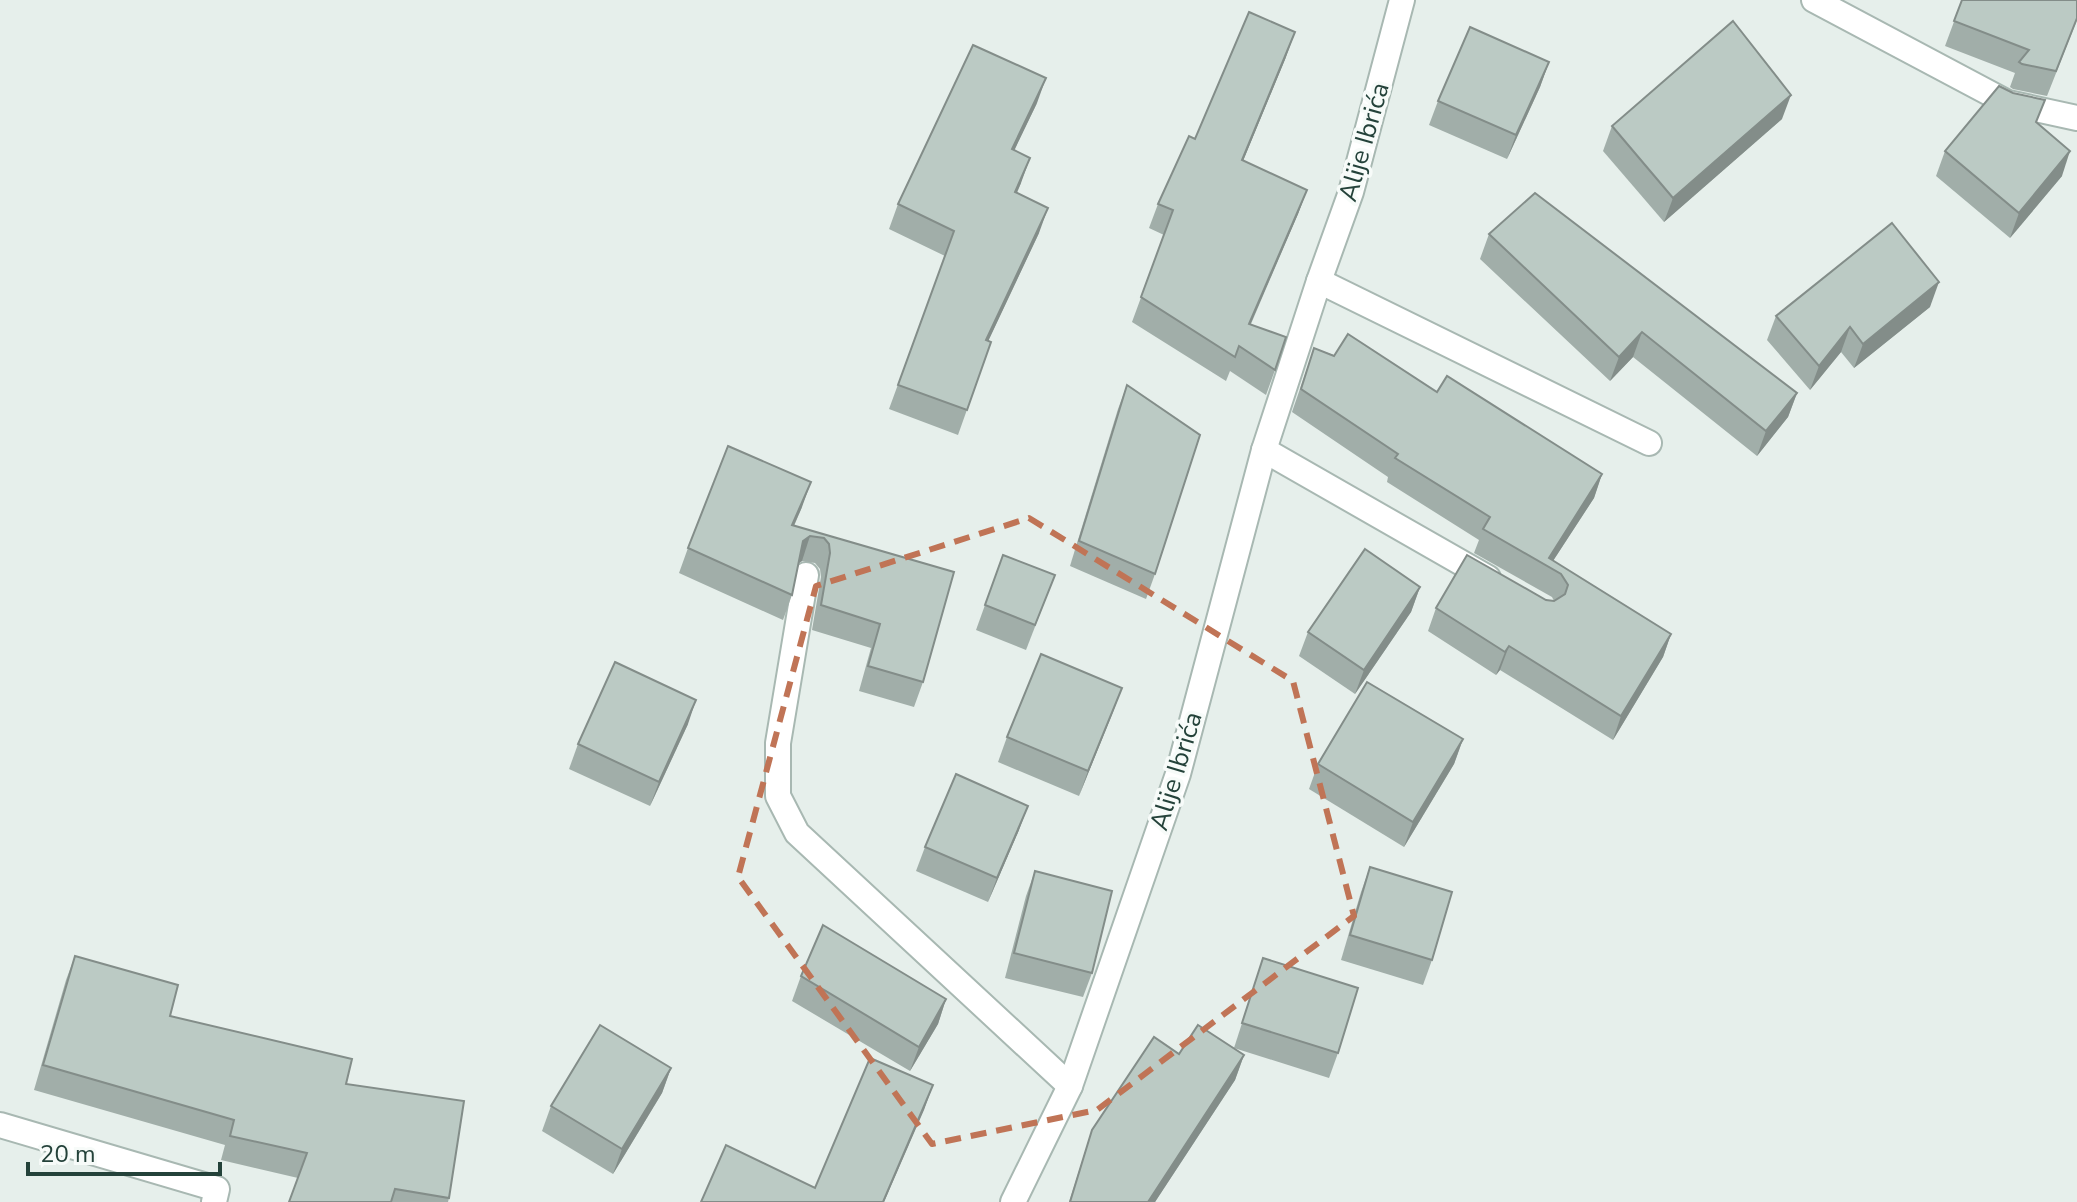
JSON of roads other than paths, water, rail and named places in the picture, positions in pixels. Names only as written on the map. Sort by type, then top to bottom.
[{"type":"street","name":"Alije Ibrića","points":[[1013,1202],[1070,1086],[1178,774],[1264,450],[1351,192],[1402,0]]},
{"type":"street","points":[[1814,0],[2008,103],[2077,118]]},
{"type":"street","points":[[1319,281],[1649,443]]},
{"type":"street","points":[[1264,450],[1504,587]]},
{"type":"street","points":[[806,575],[778,743],[778,796],[797,833],[1070,1086]]},
{"type":"street","points":[[0,1125],[217,1189],[214,1202]]}]
